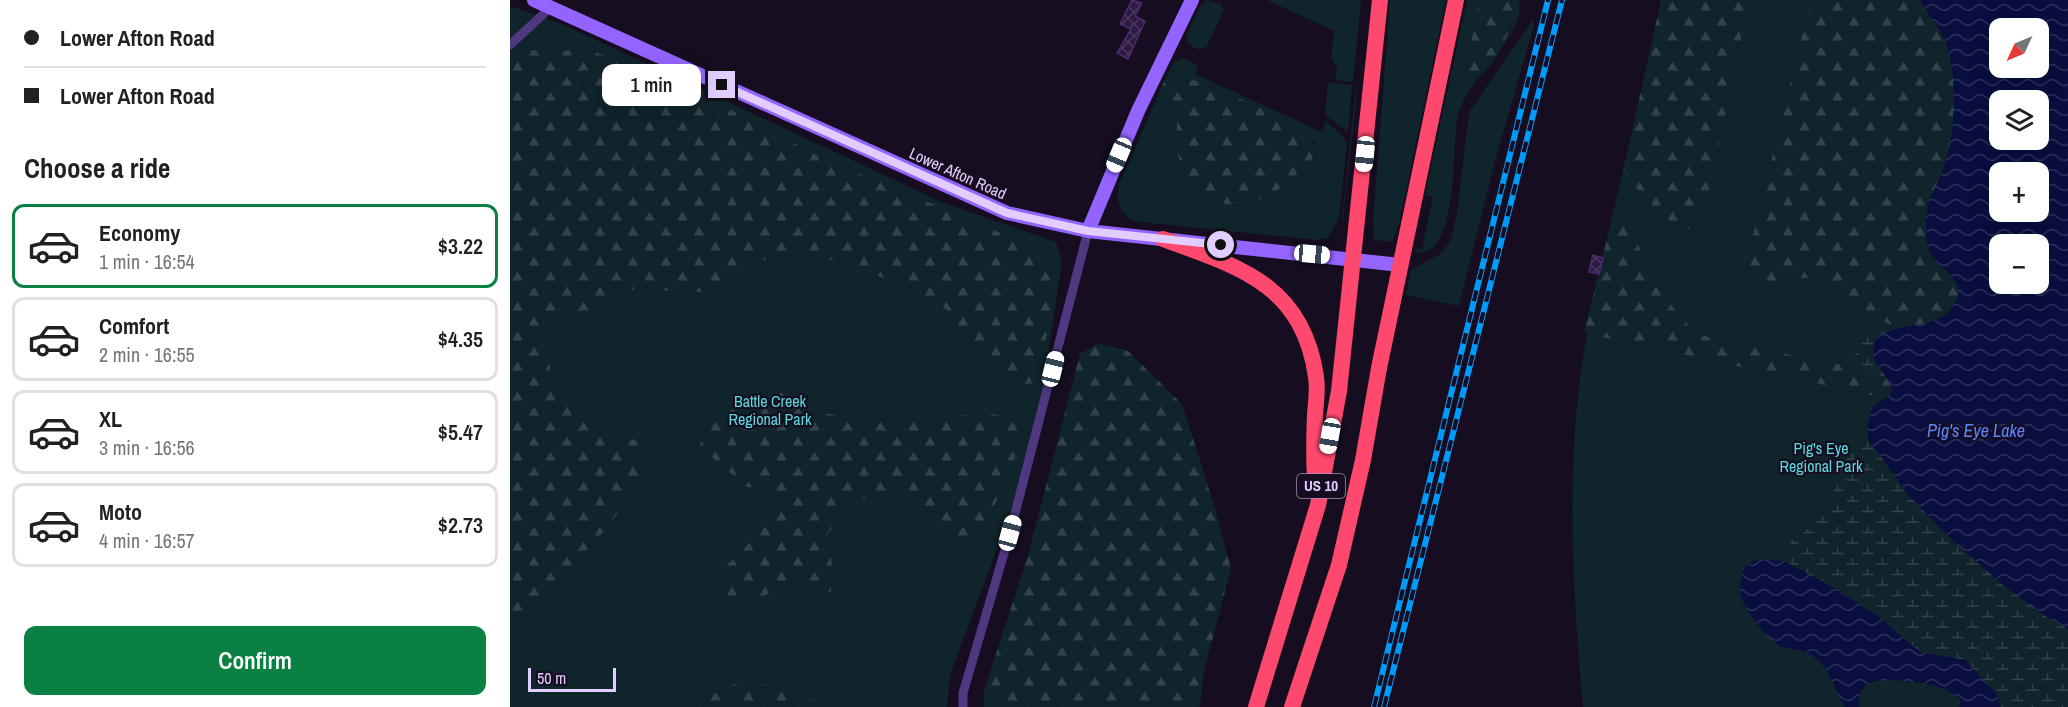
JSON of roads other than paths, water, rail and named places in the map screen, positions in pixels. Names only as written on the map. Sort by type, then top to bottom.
[{"type":"highway","name":"US 10","points":[[1256,707],[1318,505],[1339,391],[1355,258],[1380,0]]},
{"type":"highway","name":"US 10","points":[[1292,707],[1339,565],[1364,460],[1400,265],[1456,0]]},
{"type":"highway","points":[[1163,239],[1223,261],[1275,291],[1303,328],[1317,378],[1313,461],[1318,505]]},
{"type":"main road","name":"Lower Afton Road","points":[[534,0],[1007,213],[1088,231],[1355,258],[1400,265]]},
{"type":"main road","points":[[1088,231],[1138,111],[1192,0]]},
{"type":"street","points":[[510,45],[550,8]]},
{"type":"street","points":[[963,707],[963,693],[1010,533],[1088,231]]},
{"type":"water","name":"Pig's Eye Lake","points":[[1920,0],[2068,0],[2068,629],[2045,616],[2004,586],[1953,541],[1910,497],[1868,439],[1867,425],[1873,406],[1890,395],[1893,389],[1873,357],[1874,342],[1883,334],[1893,330],[1939,318],[1956,301],[1958,294],[1955,281],[1934,258],[1926,239],[1926,216],[1946,161],[1952,134],[1954,102],[1952,70],[1950,56],[1941,32]]},
{"type":"water","points":[[1759,559],[1784,561],[1831,586],[1879,617],[1920,652],[1965,660],[1997,694],[2000,707],[1959,707],[1961,700],[1945,689],[1917,682],[1893,680],[1866,685],[1859,698],[1859,707],[1845,707],[1828,673],[1819,661],[1806,652],[1782,647],[1770,639],[1746,606],[1740,593],[1742,575],[1746,565]]},
{"type":"railway","points":[[1374,707],[1548,0]]},
{"type":"railway","points":[[1384,707],[1562,0]]},
{"type":"park label","name":"Battle Creek Regional Park","points":[[770,410]]},
{"type":"park label","name":"Pig's Eye Regional Park","points":[[1821,457]]}]
